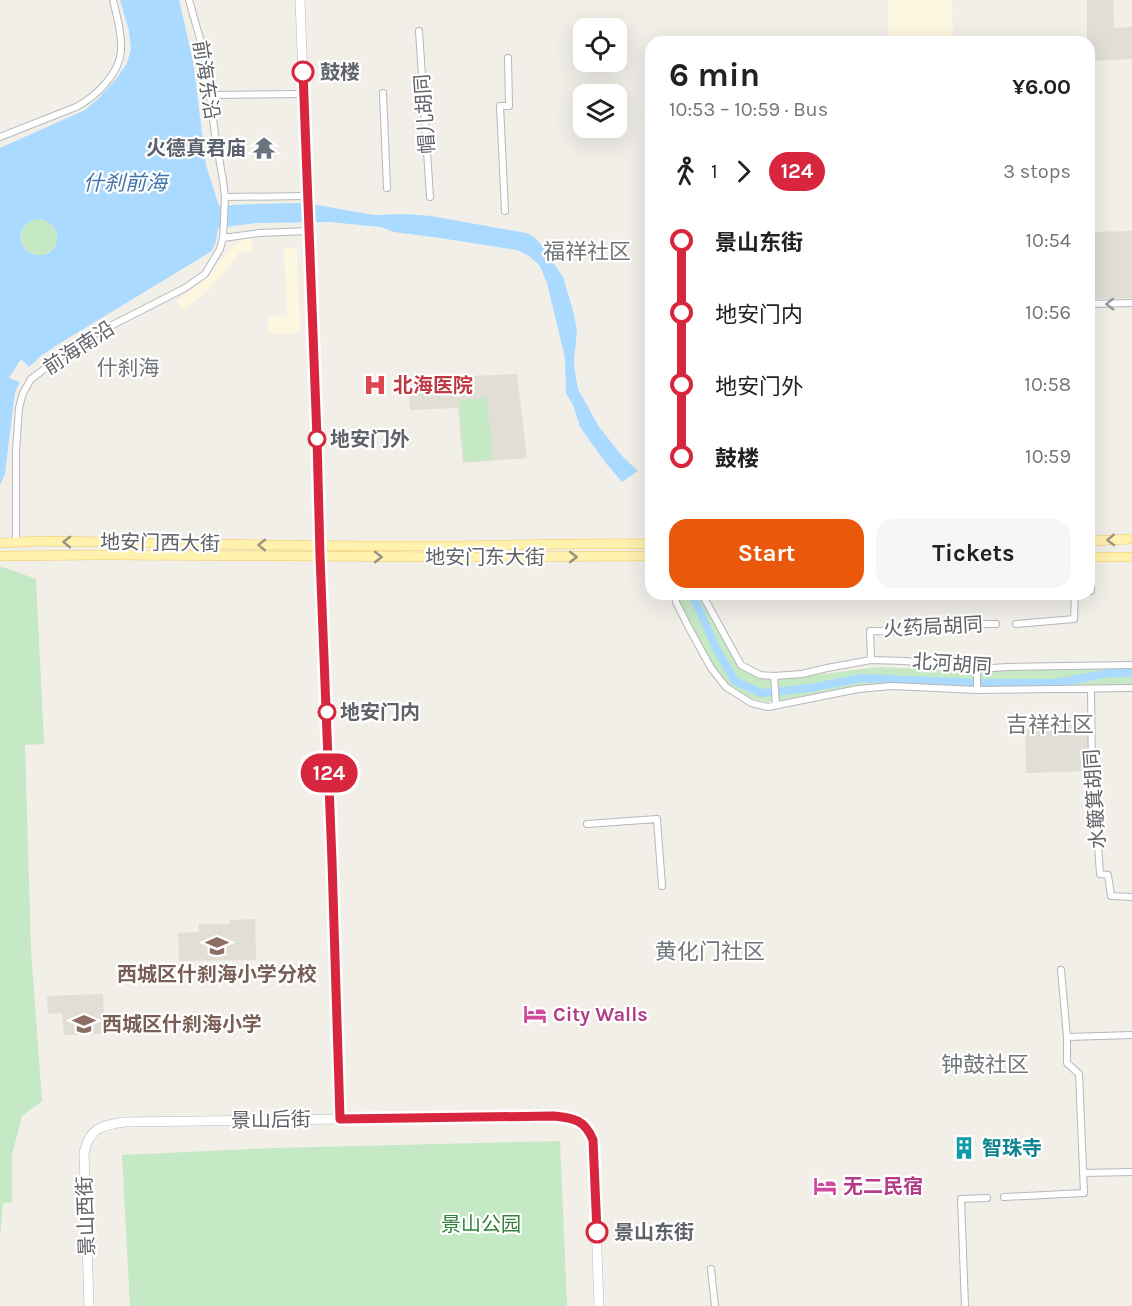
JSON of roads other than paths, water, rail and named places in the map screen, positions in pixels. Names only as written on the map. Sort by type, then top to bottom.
[{"type":"main road","points":[[300,0],[340,1119]]},
{"type":"main road","points":[[1095,541],[1132,539]]},
{"type":"main road","name":"地安门西大街","points":[[0,543],[43,541],[320,546]]},
{"type":"main road","name":"地安门东大街","points":[[320,546],[645,544]]},
{"type":"main road","name":"地安门西大街","points":[[0,556],[320,556]]},
{"type":"main road","name":"地安门东大街","points":[[320,556],[645,556]]},
{"type":"main road","points":[[1095,557],[1132,557]]},
{"type":"main road","name":"景山后街","points":[[96,1129],[104,1125],[125,1122],[554,1116],[573,1119],[588,1130],[593,1140],[599,1306]]},
{"type":"main road","name":"景山西街","points":[[89,1306],[84,1154],[89,1136],[96,1129]]},
{"type":"street","points":[[0,137],[87,102],[112,75],[121,53],[121,38],[113,0]]},
{"type":"street","name":"前海东沿","points":[[189,0],[204,53],[225,197],[223,238]]},
{"type":"street","name":"帽儿胡同","points":[[419,31],[430,197]]},
{"type":"street","points":[[505,211],[500,106],[509,106],[508,58]]},
{"type":"street","points":[[383,93],[387,188]]},
{"type":"street","points":[[210,95],[303,94]]},
{"type":"street","points":[[225,197],[307,196]]},
{"type":"street","points":[[223,238],[259,233],[308,231]]},
{"type":"street","name":"前海南沿","points":[[16,542],[16,451],[19,408],[23,393],[31,379],[83,340],[184,288],[205,274],[220,249],[223,238]]},
{"type":"street","points":[[1095,304],[1132,303]]},
{"type":"street","points":[[676,600],[711,668],[726,687],[751,703],[768,707],[858,689],[892,686],[977,690],[1132,688]]},
{"type":"street","points":[[705,600],[741,665],[760,675],[774,676],[776,705]]},
{"type":"street","points":[[1016,624],[1074,619],[1075,600]]},
{"type":"street","name":"火药局胡同","points":[[871,660],[870,631],[921,629],[929,624],[996,624]]},
{"type":"street","name":"北河胡同","points":[[774,676],[802,674],[871,660],[905,661],[977,669],[1132,665]]},
{"type":"street","points":[[977,669],[977,690]]},
{"type":"street","name":"水簸箕胡同","points":[[1091,689],[1092,773],[1100,874],[1108,875],[1111,896],[1132,897]]},
{"type":"street","points":[[587,824],[657,819],[662,886]]},
{"type":"street","points":[[1004,1197],[1084,1193],[1079,1074],[1068,1063],[1061,970]]},
{"type":"street","points":[[1067,1037],[1132,1035]]},
{"type":"street","points":[[1083,1173],[1132,1172]]},
{"type":"street","points":[[965,1306],[961,1199],[987,1198]]},
{"type":"street","points":[[711,1269],[715,1306]]},
{"type":"water","name":"什刹前海","points":[[120,0],[179,0],[193,61],[206,165],[219,206],[299,203],[374,215],[431,216],[526,233],[534,237],[563,277],[574,314],[577,331],[574,360],[578,389],[599,427],[623,457],[638,471],[622,482],[580,427],[573,405],[566,393],[565,358],[547,283],[540,266],[529,256],[517,250],[394,232],[381,227],[329,222],[256,223],[218,228],[212,251],[62,342],[29,367],[15,392],[5,474],[0,485],[0,148],[85,110],[100,97],[127,63],[131,49],[129,31]],"holes":[[[33,220],[46,221],[53,225],[56,232],[55,245],[45,254],[32,254],[22,244],[21,232]]]},
{"type":"waterway","points":[[695,600],[716,648],[735,681],[761,693],[810,688],[862,678],[979,683],[1057,683],[1109,673],[1132,673]]},
{"type":"place","name":"鼓楼","points":[[303,72]]},
{"type":"place","name":"火德真君庙","points":[[264,148]]},
{"type":"place","name":"北海医院","points":[[375,385]]},
{"type":"place","name":"地安门外","points":[[317,439]]},
{"type":"place","name":"地安门内","points":[[327,712]]},
{"type":"place","name":"西城区什刹海小学分校","points":[[217,946]]},
{"type":"place","name":"City Walls","points":[[535,1014]]},
{"type":"place","name":"西城区什刹海小学","points":[[84,1024]]},
{"type":"place","name":"智珠寺","points":[[964,1148]]},
{"type":"place","name":"无二民宿","points":[[825,1186]]},
{"type":"place","name":"景山东街","points":[[597,1232]]},
{"type":"district","name":"福祥社区","points":[[587,252]]},
{"type":"district","name":"什刹海","points":[[128,368]]},
{"type":"district","name":"吉祥社区","points":[[1050,725]]},
{"type":"district","name":"黄化门社区","points":[[710,952]]},
{"type":"district","name":"钟鼓社区","points":[[985,1065]]},
{"type":"park label","name":"景山公园","points":[[481,1224]]}]
